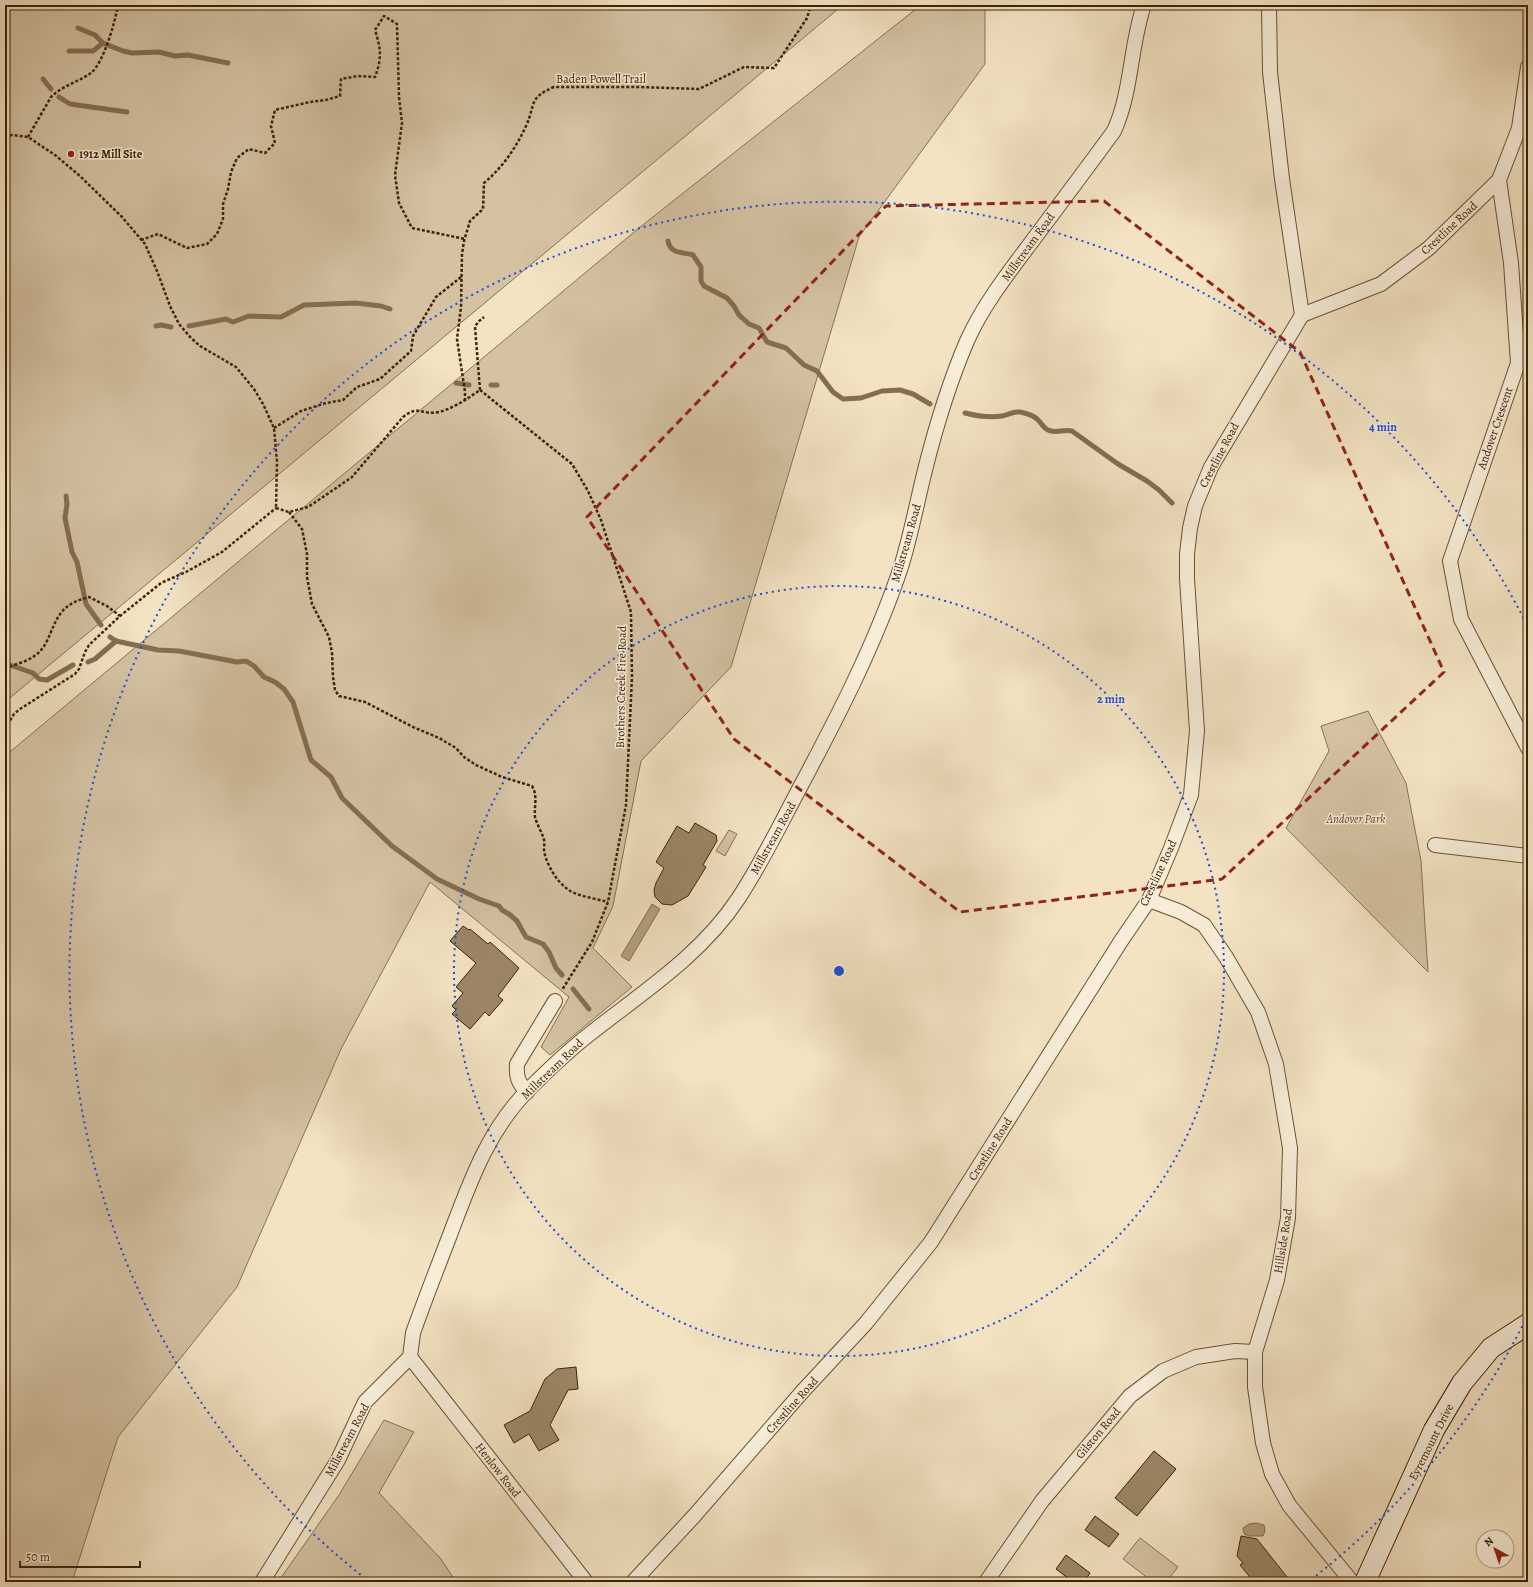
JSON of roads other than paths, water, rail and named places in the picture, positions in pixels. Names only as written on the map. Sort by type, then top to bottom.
[{"type":"street","name":"Millstream Road","points":[[262,1582],[338,1460],[365,1402],[410,1357],[413,1333],[464,1194],[483,1153],[496,1130],[527,1092],[561,1058],[588,1035],[669,973],[702,943],[738,900],[769,847],[812,766],[876,634],[901,567],[942,408],[968,339],[987,305],[1017,261],[1114,131],[1121,116],[1136,30],[1144,5]]},
{"type":"street","points":[[1269,5],[1270,72],[1282,179],[1302,315]]},
{"type":"street","name":"Andover Crescent","points":[[1528,67],[1519,128],[1499,180],[1511,262],[1518,363],[1450,560],[1461,619],[1528,748]]},
{"type":"street","name":"Crestline Road","points":[[633,1582],[695,1516],[802,1392],[866,1324],[931,1242],[1121,941],[1149,900],[1191,795],[1197,731],[1187,579],[1187,554],[1190,528],[1195,506],[1202,486],[1214,462],[1302,315],[1381,284],[1429,248],[1499,180]]},
{"type":"street","points":[[1435,845],[1528,856]]},
{"type":"street","name":"Hillside Road","points":[[1149,900],[1181,912],[1204,925],[1226,957],[1258,1012],[1276,1064],[1290,1148],[1288,1218],[1277,1280],[1255,1352],[1255,1387],[1263,1443],[1272,1474],[1289,1505],[1352,1582]]},
{"type":"street","points":[[527,1092],[518,1081],[516,1074],[517,1064],[555,1001]]},
{"type":"street","name":"Eyremount Drive","points":[[1365,1582],[1434,1430],[1462,1383],[1491,1348],[1528,1324]]},
{"type":"street","name":"Gilston Road","points":[[986,1582],[1042,1501],[1130,1396],[1163,1371],[1196,1357],[1235,1351],[1255,1352]]},
{"type":"street","name":"Henlow Road","points":[[410,1357],[586,1582]]},
{"type":"waterway","points":[[78,28],[95,35],[103,43],[123,51],[132,53],[159,52],[175,56],[188,55],[228,63]]},
{"type":"waterway","points":[[69,51],[93,51],[103,43]]},
{"type":"waterway","points":[[43,79],[51,89]]},
{"type":"waterway","points":[[59,97],[70,104],[127,112]]},
{"type":"waterway","points":[[668,241],[669,245],[674,250],[693,255],[701,267],[701,281],[704,286],[727,298],[739,315],[749,324],[759,328],[767,342],[786,348],[804,365],[817,371],[833,392],[843,399],[861,398],[882,391],[900,390],[913,394],[930,404]]},
{"type":"waterway","points":[[189,326],[226,319],[233,322],[249,316],[281,317],[304,305],[356,303],[381,306],[390,309]]},
{"type":"waterway","points":[[156,326],[161,325],[171,327]]},
{"type":"waterway","points":[[456,383],[469,385]]},
{"type":"waterway","points":[[491,385],[497,385]]},
{"type":"waterway","points":[[965,413],[993,417],[1020,412],[1033,416],[1046,429],[1051,431],[1072,431],[1118,464],[1147,481],[1172,503]]},
{"type":"waterway","points":[[66,496],[67,504],[65,518],[72,552],[77,562],[86,604],[101,625]]},
{"type":"waterway","points":[[110,637],[116,641],[158,650],[179,651],[237,662],[246,661],[254,666],[264,677],[275,682],[284,689],[293,702],[311,760],[331,777],[342,798],[392,846],[437,879],[479,899],[499,906],[502,910],[509,914],[517,921],[526,937],[543,944],[549,952],[556,968],[562,975]]},
{"type":"waterway","points":[[88,662],[95,659],[116,641]]},
{"type":"waterway","points":[[5,662],[33,673],[39,679],[47,680],[73,665]]},
{"type":"waterway","points":[[573,989],[589,1009]]},
{"type":"place","name":"1912 Mill Site","points":[[71,154]]},
{"type":"park label","name":"Andover Park","points":[[1356,819]]}]
